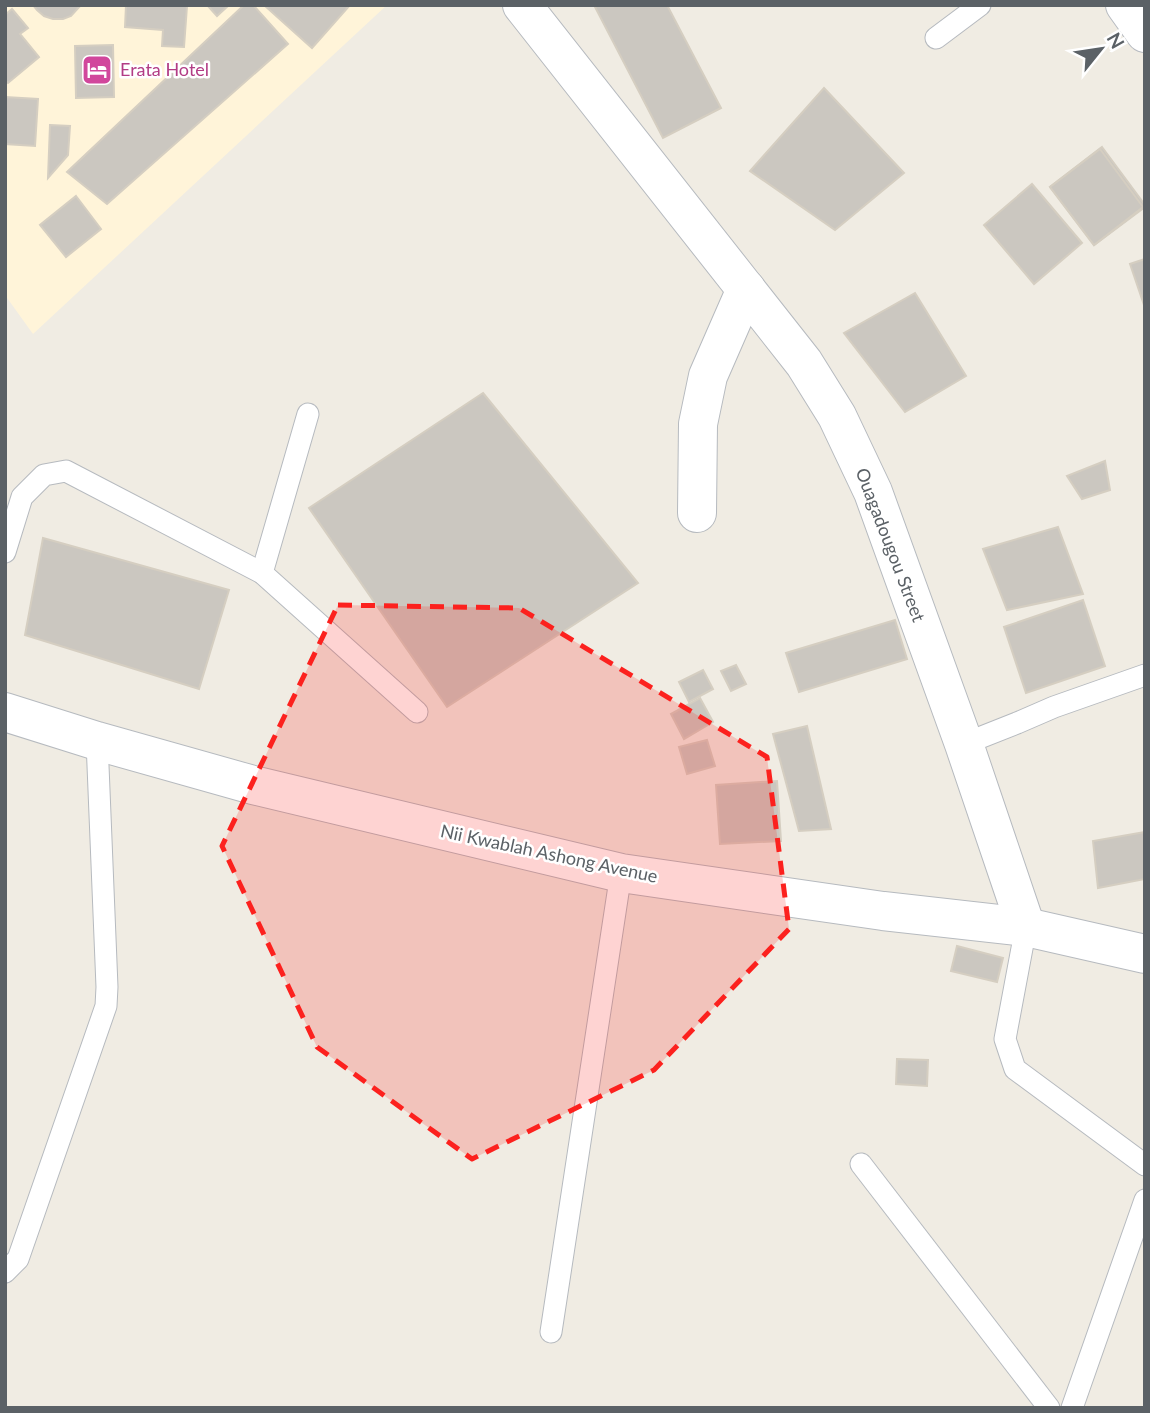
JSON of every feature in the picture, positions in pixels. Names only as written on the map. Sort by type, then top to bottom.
[{"type":"street","name":"Ouagadougou Street","points":[[522,5],[804,363],[837,416],[873,492],[964,744],[1026,927]]},
{"type":"street","points":[[1125,5],[1145,33]]},
{"type":"street","points":[[697,513],[698,424],[708,376],[746,289]]},
{"type":"street","name":"Nii Kwablah Ashong Avenue","points":[[5,712],[253,785],[621,873],[883,911],[1026,927],[1145,954]]},
{"type":"lane","points":[[936,38],[980,5]]},
{"type":"lane","points":[[262,573],[308,414]]},
{"type":"lane","points":[[5,552],[22,497],[44,475],[66,471],[262,573],[417,712]]},
{"type":"lane","points":[[964,744],[1054,707],[1145,675]]},
{"type":"lane","points":[[5,1272],[18,1259],[106,1006],[97,741]]},
{"type":"lane","points":[[551,1332],[621,873]]},
{"type":"lane","points":[[1026,927],[1005,1039],[1015,1069],[1145,1165]]},
{"type":"lane","points":[[861,1164],[1049,1408]]},
{"type":"lane","points":[[1072,1408],[1145,1200]]},
{"type":"highlighted area","points":[[338,605],[519,608],[767,757],[789,929],[654,1070],[472,1159],[317,1047],[222,846]]},
{"type":"shaded area","points":[[5,5],[387,5],[33,334],[5,295]]},
{"type":"building","points":[[33,5],[81,5],[71,16],[53,19],[44,16]]},
{"type":"building","points":[[126,5],[187,6],[184,47],[162,46],[163,30],[125,27]]},
{"type":"building","points":[[207,5],[229,5],[217,16]]},
{"type":"building","points":[[244,5],[253,5],[288,44],[107,204],[67,172]]},
{"type":"building","points":[[264,5],[350,5],[312,48]]},
{"type":"building","points":[[594,5],[667,5],[721,108],[663,138]]},
{"type":"building","points":[[12,9],[28,28],[20,34],[39,57],[8,83],[5,80],[5,15]]},
{"type":"building","points":[[113,45],[114,97],[76,98],[75,46]]},
{"type":"building","points":[[824,88],[904,173],[835,230],[750,171]]},
{"type":"building","points":[[5,97],[38,99],[35,146],[5,144]]},
{"type":"building","points":[[50,125],[70,126],[68,155],[48,178]]},
{"type":"building","points":[[1102,147],[1145,207],[1094,245],[1050,187]]},
{"type":"building","points":[[1100,149],[1143,207],[1094,245],[1050,187]]},
{"type":"building","points":[[1032,184],[1082,243],[1034,284],[984,225]]},
{"type":"building","points":[[76,196],[101,229],[66,257],[40,225]]},
{"type":"building","points":[[1145,259],[1145,308],[1130,264]]},
{"type":"building","points":[[915,293],[966,376],[905,412],[844,333]]},
{"type":"building","points":[[483,393],[638,583],[447,707],[309,508]]},
{"type":"building","points":[[1105,461],[1110,490],[1082,499],[1067,476]]},
{"type":"building","points":[[1058,527],[1083,594],[1007,610],[983,549]]},
{"type":"building","points":[[43,538],[229,590],[199,689],[25,635]]},
{"type":"building","points":[[1083,600],[1105,666],[1026,693],[1004,627]]},
{"type":"building","points":[[895,620],[907,659],[799,692],[786,653]]},
{"type":"building","points":[[736,665],[746,684],[731,691],[721,671]]},
{"type":"building","points":[[703,670],[713,689],[689,702],[679,682]]},
{"type":"building","points":[[700,698],[713,722],[684,739],[671,714]]},
{"type":"building","points":[[807,726],[831,829],[799,831],[773,734]]},
{"type":"building","points":[[707,740],[715,766],[687,774],[679,747]]},
{"type":"building","points":[[777,781],[781,841],[720,844],[716,785]]},
{"type":"building","points":[[1145,832],[1145,879],[1098,888],[1093,841]]},
{"type":"building","points":[[957,946],[1003,958],[997,982],[951,971]]},
{"type":"building","points":[[897,1059],[928,1060],[927,1086],[896,1084]]},
{"type":"place","name":"Erata Hotel","points":[[97,70]]}]
